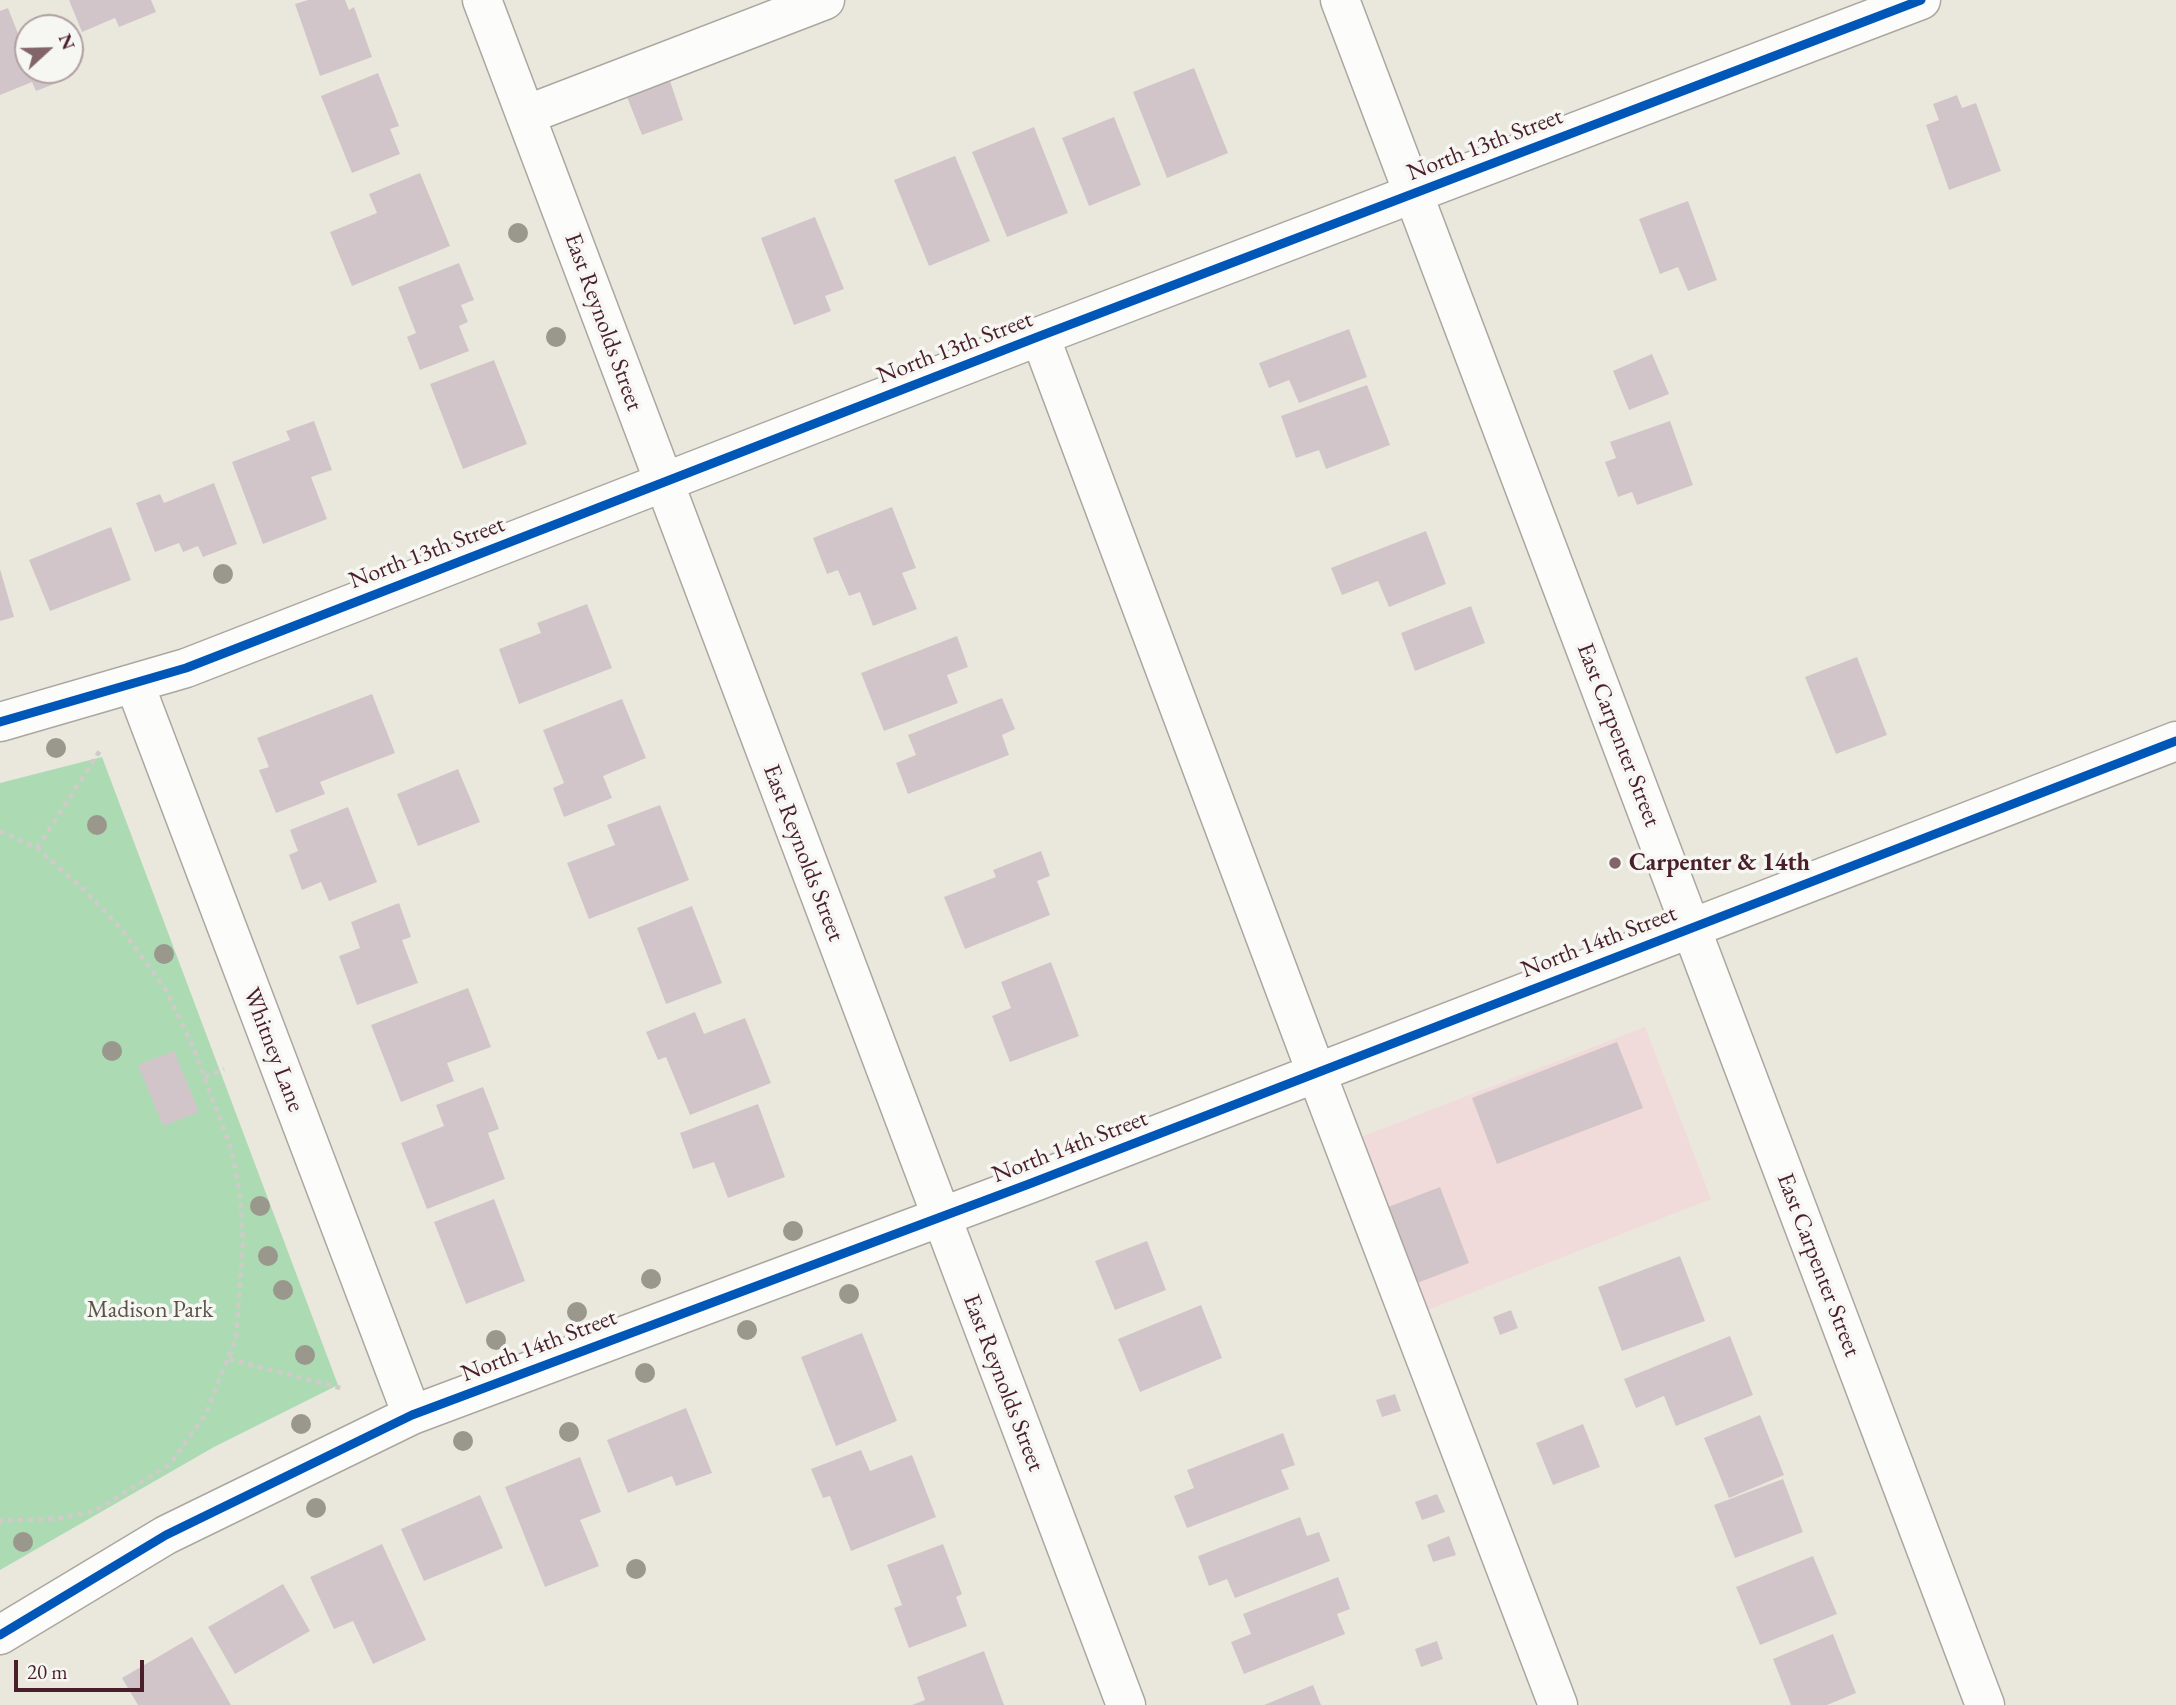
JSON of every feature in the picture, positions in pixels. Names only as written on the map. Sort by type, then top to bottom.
[{"type":"street","name":"East Reynolds Street","points":[[482,0],[1126,1705]]},
{"type":"street","points":[[526,115],[825,0]]},
{"type":"street","name":"East Carpenter Street","points":[[1340,0],[1984,1705]]},
{"type":"street","name":"North 13th Street","points":[[0,722],[135,685],[1922,0]]},
{"type":"street","points":[[1040,336],[1316,1072],[1558,1705]]},
{"type":"street","name":"Whitney Lane","points":[[135,685],[412,1415]]},
{"type":"street","name":"North 14th Street","points":[[0,1635],[166,1535],[412,1415],[941,1216],[2176,741]]},
{"type":"path","points":[[37,848],[101,749]]},
{"type":"path","points":[[0,831],[37,848],[81,887],[131,941],[166,990],[205,1077],[232,1151],[240,1196],[241,1289],[236,1339],[229,1359],[205,1415],[190,1440],[170,1464],[97,1510],[63,1518],[0,1521]]},
{"type":"path","points":[[205,1077],[224,1069]]},
{"type":"path","points":[[229,1359],[344,1389]]},
{"type":"path","points":[[132,1490],[135,1496]]},
{"type":"shaded area","points":[[1645,1027],[1711,1199],[1420,1313],[1356,1139]]},
{"type":"green space","name":"Madison Park","points":[[102,757],[338,1385],[214,1447],[0,1570],[0,783]]},
{"type":"building","points":[[69,0],[151,0],[156,12],[119,27],[115,18],[84,31],[84,14],[75,14]]},
{"type":"building","points":[[308,0],[345,0],[349,10],[354,7],[372,57],[320,76],[295,4]]},
{"type":"building","points":[[8,8],[14,23],[14,84],[27,84],[0,95],[0,11]]},
{"type":"building","points":[[1194,68],[1228,153],[1167,178],[1133,92]]},
{"type":"building","points":[[378,73],[399,126],[390,129],[400,154],[352,173],[321,96]]},
{"type":"building","points":[[670,81],[683,120],[642,135],[627,97]]},
{"type":"building","points":[[33,84],[54,84],[36,91]]},
{"type":"building","points":[[1957,95],[1962,108],[1976,103],[2001,171],[1949,190],[1926,125],[1939,120],[1933,104]]},
{"type":"building","points":[[1114,117],[1141,185],[1089,206],[1062,138]]},
{"type":"building","points":[[1034,127],[1068,213],[1007,237],[972,152]]},
{"type":"building","points":[[955,156],[990,241],[929,266],[894,180]]},
{"type":"building","points":[[420,173],[450,246],[352,286],[330,232],[377,213],[369,194]]},
{"type":"building","points":[[1688,201],[1717,280],[1688,291],[1678,267],[1660,274],[1639,219]]},
{"type":"building","points":[[815,217],[844,289],[825,296],[831,311],[794,325],[761,238]]},
{"type":"building","points":[[459,263],[474,300],[461,305],[468,322],[459,326],[469,351],[420,370],[407,337],[416,333],[398,287]]},
{"type":"building","points":[[1349,329],[1367,377],[1299,403],[1289,380],[1269,388],[1259,363]]},
{"type":"building","points":[[1652,354],[1669,394],[1629,410],[1613,371]]},
{"type":"building","points":[[494,360],[527,444],[463,469],[430,384]]},
{"type":"building","points":[[1367,385],[1390,445],[1326,469],[1319,450],[1296,458],[1281,416]]},
{"type":"building","points":[[314,421],[332,470],[311,477],[327,519],[263,544],[232,462],[290,440],[286,431]]},
{"type":"building","points":[[1670,421],[1693,485],[1637,505],[1632,492],[1618,497],[1605,462],[1616,458],[1610,442]]},
{"type":"building","points":[[214,483],[237,544],[203,557],[198,546],[183,552],[179,543],[155,552],[136,503],[160,494],[164,503]]},
{"type":"building","points":[[892,507],[916,568],[902,573],[917,609],[873,626],[860,592],[849,596],[838,570],[827,574],[813,538]]},
{"type":"building","points":[[111,527],[131,580],[50,611],[29,560]]},
{"type":"building","points":[[1426,531],[1446,584],[1389,607],[1378,581],[1342,595],[1331,568]]},
{"type":"building","points":[[0,569],[14,617],[0,621]]},
{"type":"building","points":[[587,604],[612,668],[519,704],[499,649],[541,633],[537,623]]},
{"type":"building","points":[[1471,606],[1485,643],[1415,671],[1401,633]]},
{"type":"building","points":[[957,636],[968,667],[947,675],[958,703],[884,731],[861,673]]},
{"type":"building","points":[[1857,657],[1887,735],[1836,754],[1805,677]]},
{"type":"building","points":[[372,694],[395,753],[320,782],[325,794],[276,813],[259,770],[269,767],[257,738]]},
{"type":"building","points":[[1002,698],[1015,729],[1002,735],[1009,755],[908,794],[896,763],[916,755],[908,735]]},
{"type":"building","points":[[622,699],[646,758],[603,776],[612,798],[564,817],[553,788],[564,783],[543,730]]},
{"type":"building","points":[[458,769],[480,822],[418,846],[397,794]]},
{"type":"building","points":[[660,805],[689,880],[589,919],[567,863],[615,845],[607,825]]},
{"type":"building","points":[[348,807],[377,882],[329,901],[321,882],[302,890],[289,855],[298,851],[290,830]]},
{"type":"building","points":[[1041,851],[1050,876],[1037,881],[1050,915],[965,949],[944,897],[996,877],[993,870]]},
{"type":"building","points":[[399,903],[411,937],[402,940],[418,983],[357,1005],[339,956],[360,948],[351,922]]},
{"type":"building","points":[[692,906],[722,983],[666,1004],[637,928]]},
{"type":"building","points":[[1051,962],[1079,1036],[1010,1062],[992,1016],[1011,1008],[1001,982]]},
{"type":"building","points":[[468,988],[491,1047],[447,1063],[454,1081],[401,1102],[371,1025]]},
{"type":"building","points":[[695,1012],[704,1034],[745,1018],[771,1083],[690,1115],[666,1057],[658,1060],[646,1032]]},
{"type":"building","points":[[1617,1042],[1643,1108],[1497,1164],[1472,1098]]},
{"type":"building","points":[[174,1051],[199,1112],[163,1126],[138,1065]]},
{"type":"building","points":[[483,1087],[499,1129],[488,1133],[505,1179],[427,1209],[401,1143],[444,1126],[436,1105]]},
{"type":"building","points":[[758,1104],[785,1177],[728,1198],[714,1162],[693,1169],[680,1133]]},
{"type":"building","points":[[1440,1187],[1469,1263],[1412,1285],[1383,1209]]},
{"type":"building","points":[[494,1199],[525,1281],[466,1304],[434,1222]]},
{"type":"building","points":[[1147,1241],[1166,1290],[1115,1310],[1095,1261]]},
{"type":"building","points":[[1680,1256],[1705,1321],[1622,1351],[1598,1287]]},
{"type":"building","points":[[1201,1305],[1222,1358],[1140,1392],[1118,1339]]},
{"type":"building","points":[[1511,1310],[1518,1328],[1500,1335],[1493,1317]]},
{"type":"building","points":[[862,1333],[897,1421],[836,1446],[801,1357]]},
{"type":"building","points":[[1730,1336],[1753,1395],[1676,1426],[1664,1396],[1636,1408],[1624,1379]]},
{"type":"building","points":[[1395,1394],[1401,1411],[1382,1417],[1376,1400]]},
{"type":"building","points":[[686,1408],[712,1473],[676,1486],[672,1476],[628,1493],[607,1440]]},
{"type":"building","points":[[1760,1415],[1784,1475],[1729,1498],[1704,1438]]},
{"type":"building","points":[[1583,1424],[1600,1467],[1553,1485],[1536,1443]]},
{"type":"building","points":[[1283,1433],[1295,1465],[1281,1470],[1289,1489],[1187,1528],[1174,1496],[1194,1488],[1187,1470]]},
{"type":"building","points":[[861,1450],[870,1471],[912,1455],[936,1517],[851,1551],[830,1496],[823,1498],[811,1469]]},
{"type":"building","points":[[580,1457],[601,1512],[580,1520],[599,1566],[545,1587],[505,1487]]},
{"type":"building","points":[[1783,1479],[1803,1532],[1735,1558],[1714,1505]]},
{"type":"building","points":[[1437,1494],[1445,1512],[1422,1520],[1415,1502]]},
{"type":"building","points":[[480,1495],[503,1548],[424,1581],[401,1529]]},
{"type":"building","points":[[1300,1517],[1307,1536],[1319,1532],[1330,1561],[1235,1598],[1227,1579],[1209,1586],[1198,1556]]},
{"type":"building","points":[[1449,1536],[1456,1555],[1433,1562],[1427,1545]]},
{"type":"building","points":[[382,1544],[426,1640],[373,1664],[353,1621],[334,1629],[310,1577]]},
{"type":"building","points":[[943,1544],[962,1594],[956,1597],[967,1626],[909,1648],[894,1608],[902,1605],[887,1565]]},
{"type":"building","points":[[1813,1556],[1837,1614],[1760,1645],[1736,1587]]},
{"type":"building","points":[[1338,1577],[1350,1609],[1337,1614],[1345,1634],[1244,1674],[1231,1642],[1251,1634],[1243,1614]]},
{"type":"building","points":[[283,1584],[310,1631],[235,1674],[208,1627]]},
{"type":"building","points":[[1833,1634],[1856,1693],[1827,1705],[1791,1705],[1773,1659]]},
{"type":"building","points":[[192,1637],[231,1705],[138,1705],[122,1678]]},
{"type":"building","points":[[1437,1641],[1443,1659],[1421,1667],[1415,1649]]},
{"type":"building","points":[[984,1651],[1004,1705],[912,1705],[925,1700],[917,1677]]},
{"type":"building","points":[[1313,1685],[1321,1705],[1264,1705]]},
{"type":"cycle path","points":[[0,722],[186,668],[1040,336],[1921,0]]},
{"type":"cycle path","points":[[0,1635],[166,1535],[412,1415],[1029,1184],[2176,741]]},
{"type":"place","name":"Carpenter & 14th","points":[[1615,863]]}]
